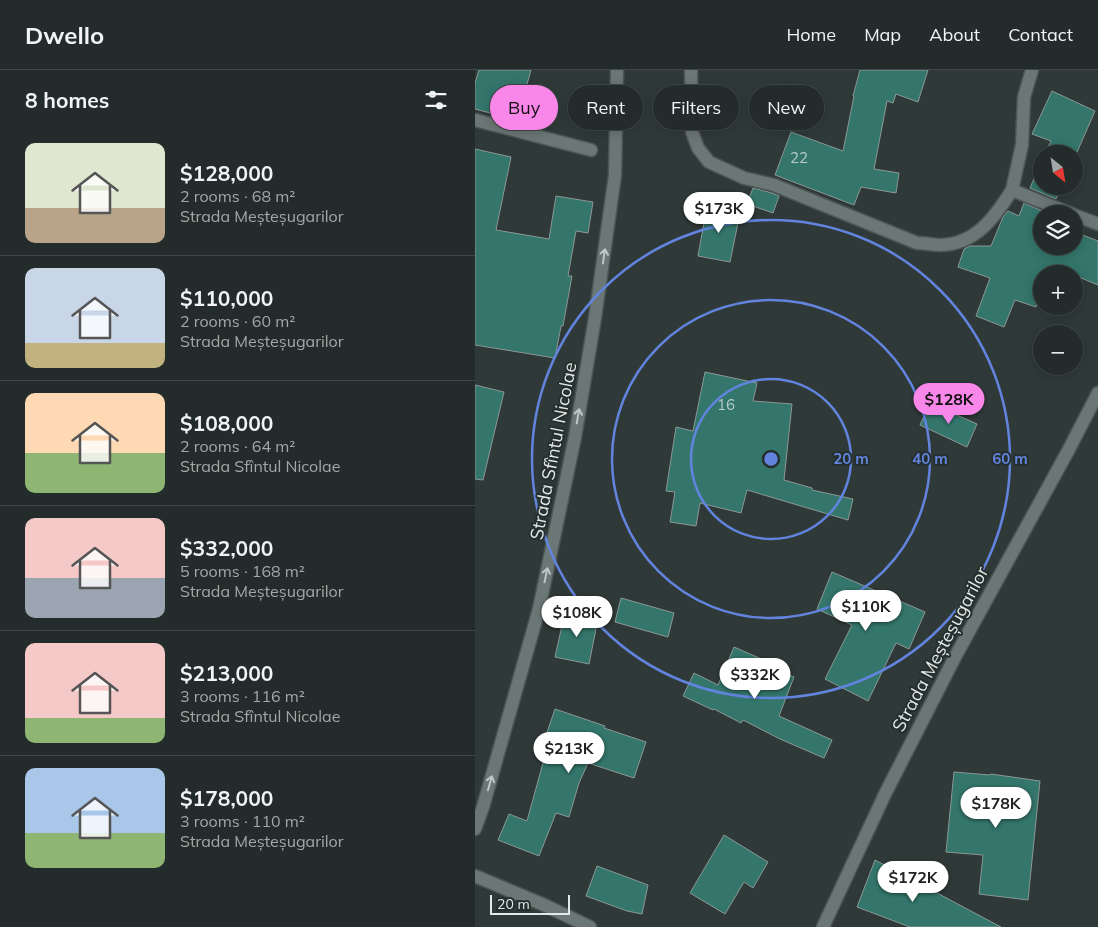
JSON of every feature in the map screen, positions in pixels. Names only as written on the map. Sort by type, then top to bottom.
[{"type":"street","name":"Strada Sfîntul Nicolae","points":[[475,829],[483,807],[539,609],[575,437],[595,318],[615,175],[617,70]]},
{"type":"street","points":[[691,70],[692,132],[698,148],[709,162],[745,178],[774,185],[917,243],[941,245],[961,240],[985,227],[1000,210],[1012,190],[1022,145],[1024,97],[1032,70]]},
{"type":"street","points":[[475,120],[591,150]]},
{"type":"street","points":[[1012,190],[1050,205]]},
{"type":"street","points":[[1083,218],[1098,224]]},
{"type":"street","name":"Strada Meșteșugarilor","points":[[823,927],[885,794],[955,657],[1098,393]]},
{"type":"street","points":[[475,876],[542,904],[590,927]]},
{"type":"building","points":[[479,70],[531,70],[527,85],[490,85],[490,113],[475,109],[475,83]]},
{"type":"building","points":[[860,70],[928,70],[918,102],[896,94],[893,103],[887,101],[874,169],[899,173],[896,193],[861,187],[854,205],[775,175],[791,132],[843,151],[853,96]]},
{"type":"building","points":[[1052,91],[1095,111],[1080,145],[1049,145],[1051,141],[1032,134]]},
{"type":"building","points":[[475,149],[511,157],[496,230],[549,239],[556,196],[593,202],[588,233],[576,231],[568,276],[572,276],[555,358],[475,345]]},
{"type":"building","points":[[753,188],[779,196],[773,213],[747,204]]},
{"type":"building","points":[[1047,195],[1058,195],[1056,199]]},
{"type":"building","points":[[1024,203],[1033,207],[1033,255],[1083,255],[1083,235],[1098,241],[1098,285],[1083,279],[1083,265],[1033,265],[1033,306],[1015,300],[1004,327],[976,316],[990,278],[958,267],[964,249],[970,246],[991,246],[1003,217],[1008,211],[1019,216]]},
{"type":"building","points":[[707,206],[740,213],[730,262],[698,256]]},
{"type":"building","points":[[705,372],[757,383],[753,401],[792,404],[784,480],[812,488],[812,490],[853,499],[848,520],[747,490],[741,513],[700,503],[696,526],[670,522],[675,492],[666,491],[676,427],[693,431]]},
{"type":"building","points":[[475,385],[504,392],[483,480],[475,479]]},
{"type":"building","points":[[930,403],[977,424],[967,447],[920,425]]},
{"type":"building","points":[[832,572],[925,612],[909,649],[896,643],[868,701],[825,679],[852,625],[817,609]]},
{"type":"building","points":[[621,598],[674,613],[668,637],[615,622]]},
{"type":"building","points":[[565,612],[598,619],[589,664],[555,657]]},
{"type":"building","points":[[734,647],[773,664],[772,668],[794,677],[779,716],[832,740],[824,758],[743,720],[741,723],[683,696],[694,673],[718,685]]},
{"type":"building","points":[[555,709],[646,742],[634,778],[588,763],[579,783],[569,817],[556,813],[539,856],[498,840],[509,814],[527,821],[546,752],[541,750]]},
{"type":"building","points":[[954,772],[991,774],[1040,781],[1028,900],[979,894],[983,855],[946,852]]},
{"type":"building","points":[[724,835],[768,862],[753,888],[744,882],[725,914],[690,893]]},
{"type":"building","points":[[875,860],[1001,927],[910,927],[857,907]]},
{"type":"building","points":[[597,866],[648,885],[642,914],[627,911],[586,896]]}]
